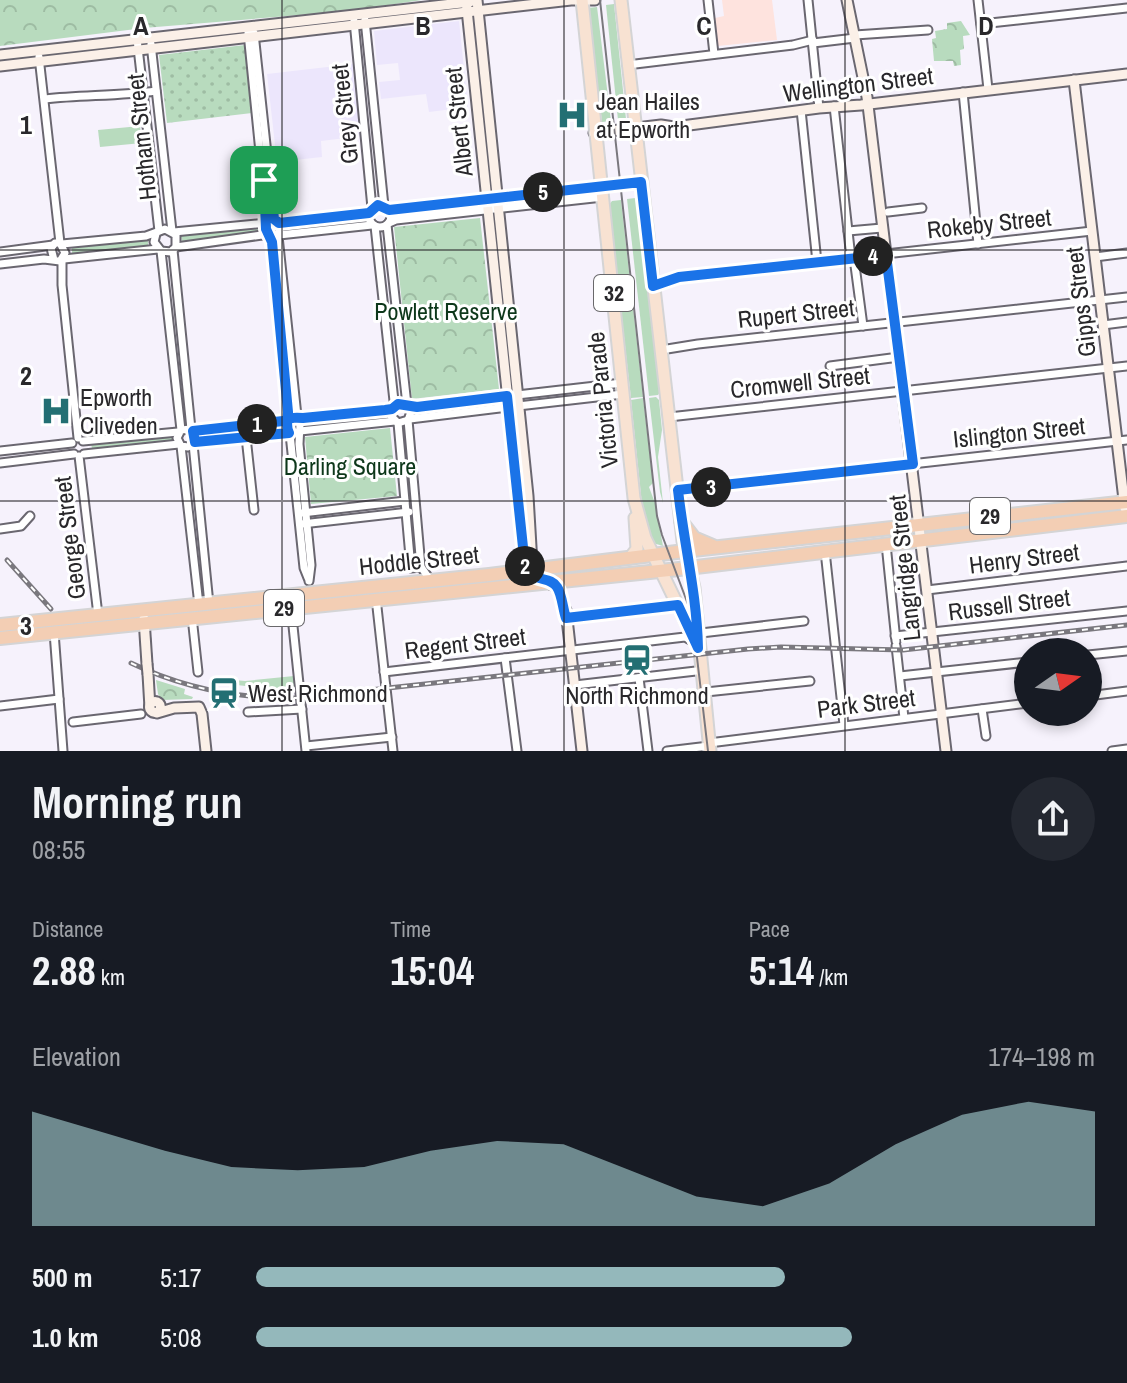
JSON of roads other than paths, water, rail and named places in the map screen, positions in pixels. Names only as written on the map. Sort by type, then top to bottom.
[{"type":"highway","name":"Hoddle Street","points":[[0,638],[200,609],[310,587],[375,592],[511,585],[539,574],[630,558],[1126,502]]},
{"type":"highway","name":"Hoddle Street","points":[[200,609],[291,607],[431,581],[661,570],[1127,517]]},
{"type":"highway","points":[[681,521],[694,538],[720,547]]},
{"type":"highway","name":"Hoddle Street","points":[[0,625],[98,615],[143,617]]},
{"type":"main road","name":"Victoria Parade","points":[[582,0],[634,498],[642,530],[653,555]]},
{"type":"main road","name":"32","points":[[621,0],[709,747]]},
{"type":"main road","points":[[630,558],[637,549],[634,498]]},
{"type":"main road","name":"32","points":[[653,555],[696,635],[706,692],[705,709]]},
{"type":"main road","name":"32","points":[[696,635],[696,671],[705,709]]},
{"type":"street","points":[[0,55],[39,55],[251,32],[478,0]]},
{"type":"street","name":"Albert Street","points":[[478,0],[492,198]]},
{"type":"street","points":[[359,19],[467,14],[595,0]]},
{"type":"street","points":[[708,0],[714,54]]},
{"type":"street","points":[[808,0],[819,108]]},
{"type":"street","name":"Langridge Street","points":[[847,0],[868,104],[946,751]]},
{"type":"street","points":[[978,0],[988,89]]},
{"type":"street","name":"Albert Street","points":[[466,1],[494,210],[523,492],[531,554],[539,574]]},
{"type":"street","points":[[981,24],[1127,8]]},
{"type":"street","name":"Grey Street","points":[[359,19],[386,208]]},
{"type":"street","name":"Grey Street","points":[[359,19],[371,211]]},
{"type":"street","points":[[627,65],[928,30]]},
{"type":"street","points":[[251,32],[310,587]]},
{"type":"street","name":"Hotham Street","points":[[151,43],[173,232]]},
{"type":"street","name":"Hotham Street","points":[[137,44],[157,233]]},
{"type":"street","points":[[0,66],[39,55]]},
{"type":"street","points":[[39,55],[79,455]]},
{"type":"street","name":"Wellington Street","points":[[594,133],[674,127],[1127,74]]},
{"type":"street","name":"Gipps Street","points":[[1074,80],[1108,368],[1122,440],[1127,517]]},
{"type":"street","points":[[45,99],[96,94],[108,97],[156,91]]},
{"type":"street","points":[[963,92],[978,244]]},
{"type":"street","points":[[834,106],[848,231],[863,326]]},
{"type":"street","points":[[801,110],[817,262]]},
{"type":"street","points":[[0,264],[159,250],[515,208],[641,182]]},
{"type":"street","points":[[0,252],[157,233],[165,229],[173,232],[371,211],[378,205],[386,208],[513,196],[603,192]]},
{"type":"street","points":[[513,196],[515,208]]},
{"type":"street","points":[[386,208],[391,216],[388,224],[400,347],[411,412],[410,451],[421,567],[431,581]]},
{"type":"street","points":[[888,212],[922,208]]},
{"type":"street","points":[[371,211],[391,377],[391,416],[396,422],[411,568],[421,567]]},
{"type":"street","points":[[272,222],[274,236]]},
{"type":"street","points":[[848,231],[882,228]]},
{"type":"street","name":"Rokeby Street","points":[[653,286],[679,277],[1092,231]]},
{"type":"street","points":[[173,232],[177,239],[175,248],[183,354],[194,443],[200,609],[198,672]]},
{"type":"street","points":[[157,233],[154,242],[159,250],[180,431],[177,438],[200,609]]},
{"type":"street","points":[[57,244],[51,252],[59,260]]},
{"type":"street","points":[[1095,257],[1127,253]]},
{"type":"street","name":"Rupert Street","points":[[661,350],[1127,297]]},
{"type":"street","points":[[1103,325],[1127,322]]},
{"type":"street","points":[[388,349],[400,347]]},
{"type":"street","points":[[172,355],[183,354]]},
{"type":"street","points":[[830,366],[899,357]]},
{"type":"street","name":"Cromwell Street","points":[[669,417],[1127,366]]},
{"type":"street","points":[[391,377],[403,375]]},
{"type":"street","points":[[513,401],[396,422],[194,443],[188,447],[180,445],[1,463],[1,451],[78,441],[393,408],[398,404],[513,401],[622,389]]},
{"type":"street","points":[[176,399],[188,398]]},
{"type":"street","points":[[293,418],[294,432]]},
{"type":"street","points":[[246,437],[254,510]]},
{"type":"street","name":"Islington Street","points":[[678,490],[1122,440]]},
{"type":"street","points":[[78,441],[86,447],[79,455]]},
{"type":"street","points":[[399,453],[410,451]]},
{"type":"street","name":"George Street","points":[[79,455],[98,615]]},
{"type":"street","name":"Albert Street","points":[[523,492],[539,574]]},
{"type":"street","points":[[302,509],[415,500]]},
{"type":"street","points":[[303,524],[416,511]]},
{"type":"street","points":[[0,529],[21,526],[30,516]]},
{"type":"street","points":[[886,543],[904,718]]},
{"type":"street","points":[[825,551],[844,725]]},
{"type":"street","name":"Henry Street","points":[[927,590],[1127,566]]},
{"type":"street","points":[[511,585],[539,574],[565,591],[565,616],[582,751]]},
{"type":"street","points":[[375,592],[393,751]]},
{"type":"street","points":[[565,616],[678,605]]},
{"type":"street","points":[[291,607],[306,748],[392,737]]},
{"type":"street","name":"Russell Street","points":[[896,641],[931,633],[1127,611]]},
{"type":"street","points":[[143,617],[153,708]]},
{"type":"street","name":"Regent Street","points":[[384,672],[804,621]]},
{"type":"street","points":[[54,632],[63,751]]},
{"type":"street","points":[[1102,654],[1127,651]]},
{"type":"street","points":[[505,658],[517,751]]},
{"type":"street","points":[[900,676],[1014,664]]},
{"type":"street","points":[[575,685],[696,671]]},
{"type":"street","points":[[639,678],[648,751]]},
{"type":"street","points":[[706,692],[810,681]]},
{"type":"street","points":[[1102,694],[1127,691]]},
{"type":"street","points":[[0,706],[59,699]]},
{"type":"street","name":"Park Street","points":[[667,751],[844,725],[1014,705]]},
{"type":"street","points":[[73,722],[153,708],[199,707],[206,751]]},
{"type":"street","points":[[248,712],[302,709]]},
{"type":"street","points":[[982,709],[986,736]]},
{"type":"street","points":[[359,740],[360,751]]},
{"type":"street","points":[[1112,751],[1127,749]]},
{"type":"tram line","points":[[600,0],[657,516],[692,615],[708,751]]},
{"type":"railway","points":[[7,560],[51,609]]},
{"type":"railway","points":[[131,663],[211,690],[296,698],[748,649],[903,650],[1127,625]]},
{"type":"place","name":"Jean Hailes at Epworth","points":[[572,115]]},
{"type":"place","name":"Epworth Cliveden","points":[[56,411]]},
{"type":"place","name":"North Richmond","points":[[637,660]]},
{"type":"place","name":"West Richmond","points":[[224,693]]},
{"type":"park label","name":"Powlett Reserve","points":[[446,311]]},
{"type":"park label","name":"Darling Square","points":[[350,466]]}]
